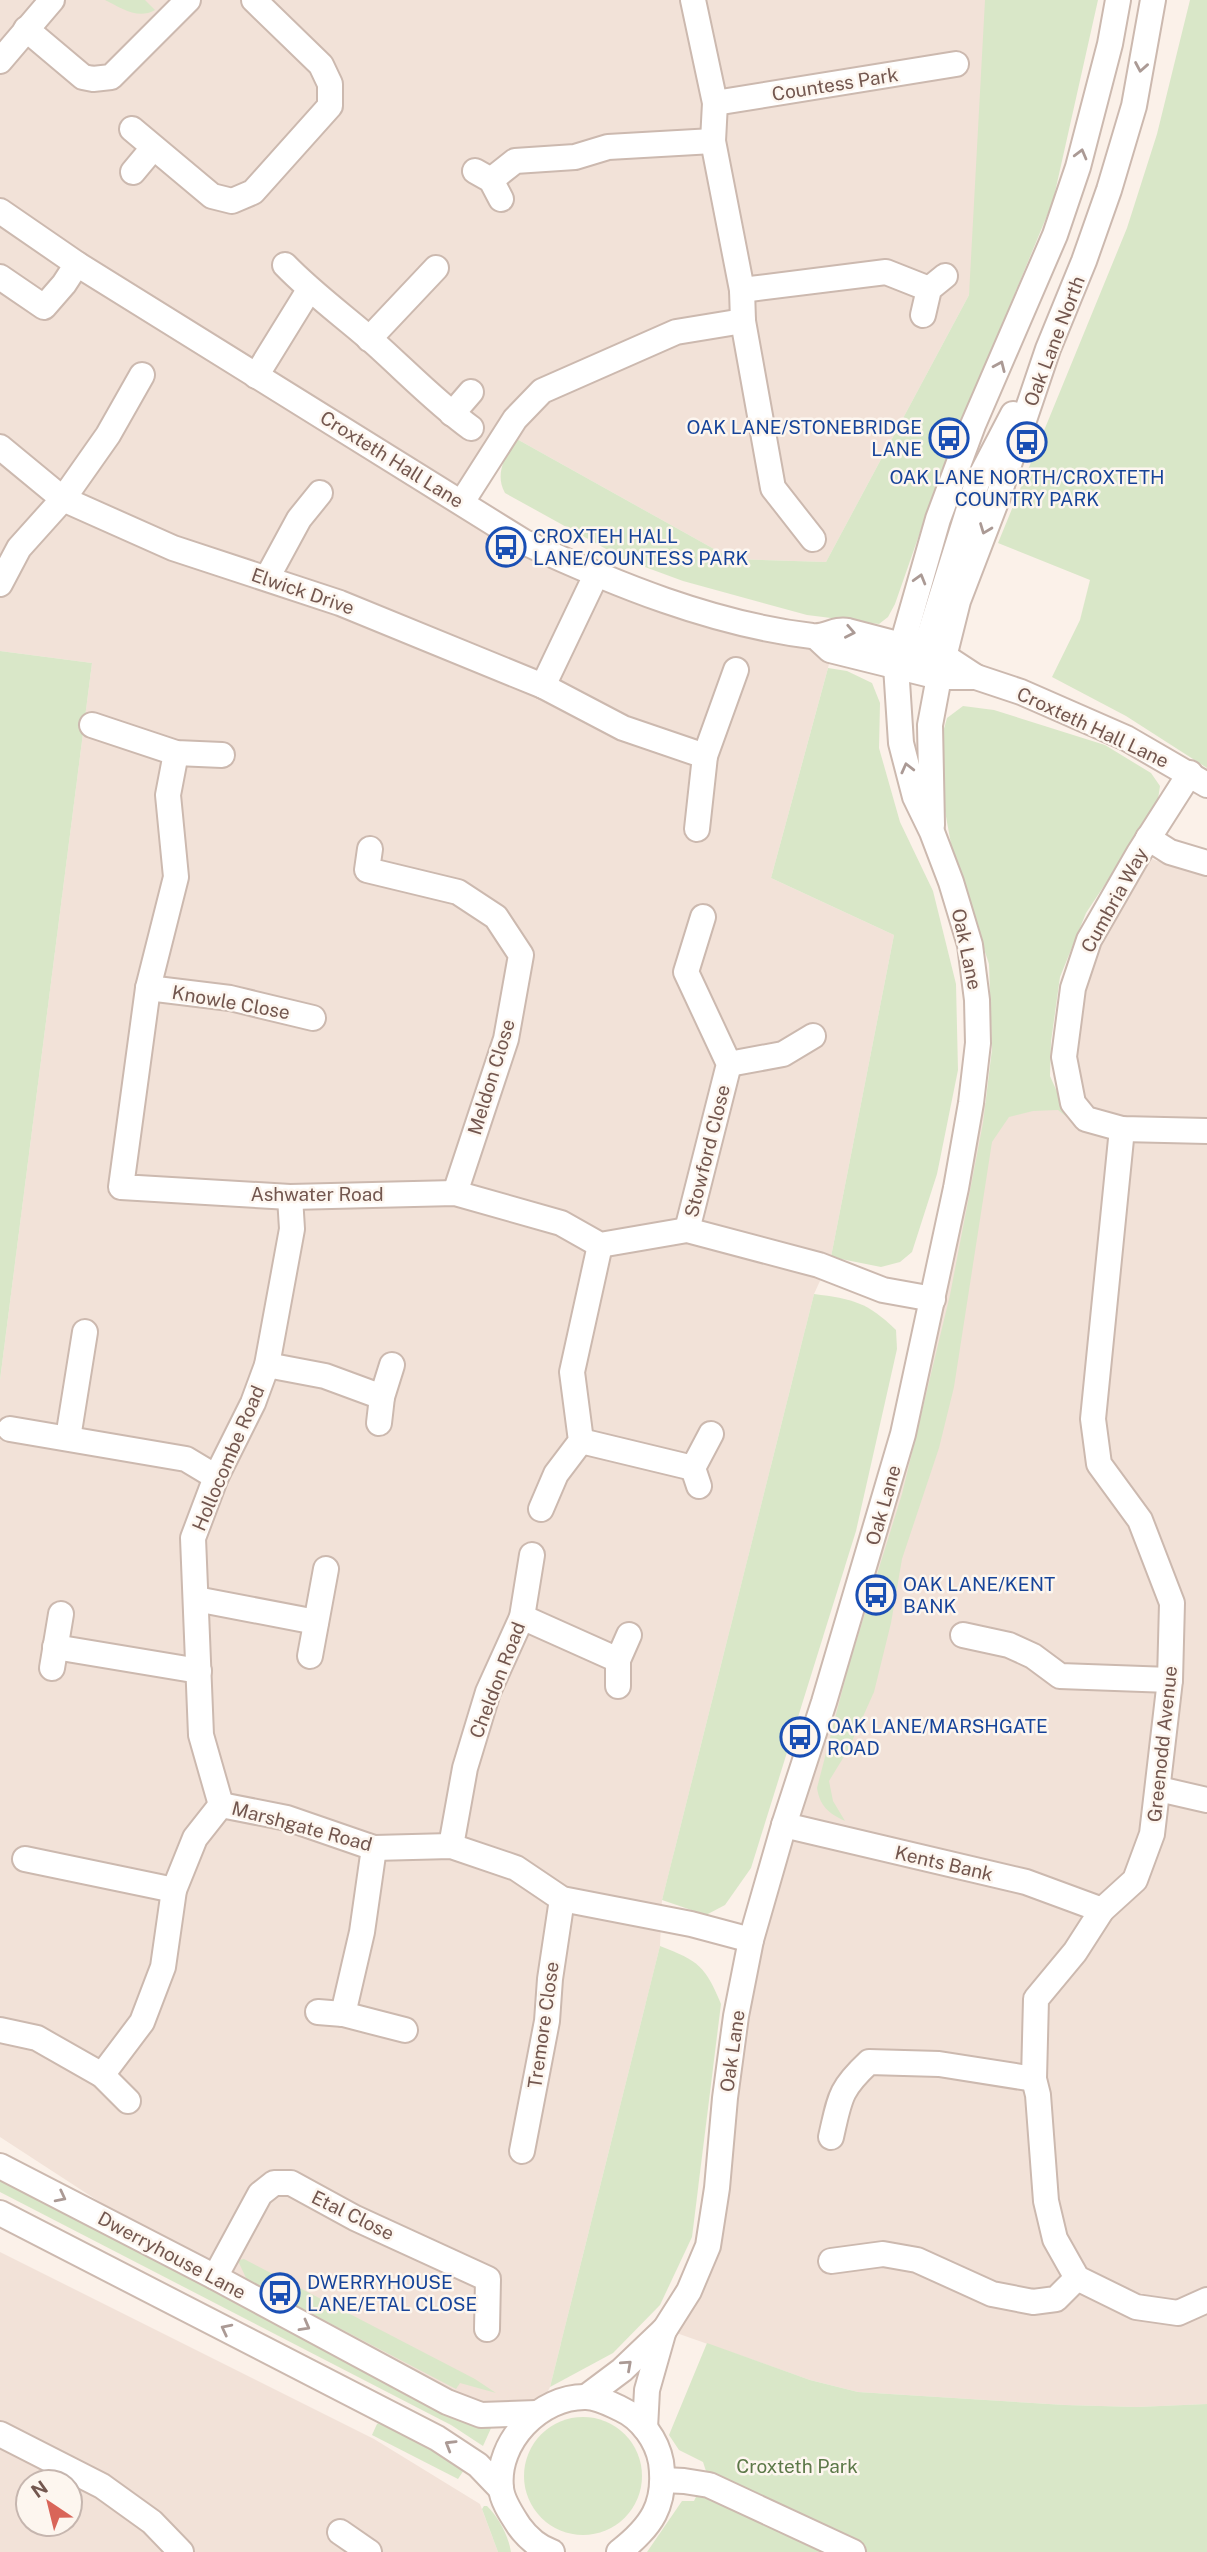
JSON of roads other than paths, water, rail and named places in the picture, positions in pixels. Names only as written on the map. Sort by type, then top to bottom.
[{"type":"street","points":[[0,61],[52,0]]},
{"type":"street","points":[[26,29],[83,77],[111,77],[188,0]]},
{"type":"street","points":[[132,129],[212,195],[232,201],[253,192],[330,106],[330,84],[321,65],[254,0]]},
{"type":"street","points":[[693,0],[715,103],[713,141],[742,290],[743,321],[773,488],[813,539]]},
{"type":"street","name":"Oak Lane North","points":[[905,653],[938,519],[973,425],[1055,235],[1078,167],[1110,44],[1118,0]]},
{"type":"street","name":"Oak Lane North","points":[[941,666],[958,601],[999,494],[1048,349],[1109,190],[1134,106],[1153,0]]},
{"type":"street","name":"Countess Park","points":[[715,103],[957,68]]},
{"type":"street","points":[[489,183],[515,161],[575,157],[608,147],[713,141]]},
{"type":"street","points":[[133,172],[153,148]]},
{"type":"street","name":"Croxteth Hall Lane","points":[[0,211],[77,264],[524,542],[596,575],[724,618],[816,637],[830,650],[905,653],[1021,692],[1074,713],[1198,779]]},
{"type":"street","points":[[0,277],[44,307],[77,264]]},
{"type":"street","points":[[285,265],[309,290],[461,421],[471,393]]},
{"type":"street","points":[[369,339],[439,267]]},
{"type":"street","points":[[742,290],[886,272],[937,282],[923,315]]},
{"type":"street","points":[[256,376],[309,290]]},
{"type":"street","points":[[462,502],[515,419],[542,391],[676,332],[743,321]]},
{"type":"street","points":[[905,653],[929,636],[977,482],[1048,349]]},
{"type":"street","points":[[0,584],[19,548],[63,499],[108,435],[142,375]]},
{"type":"street","name":"Elwick Drive","points":[[0,447],[63,499],[173,548],[340,603],[543,686],[623,728],[705,756]]},
{"type":"street","points":[[267,578],[299,519],[320,493]]},
{"type":"street","points":[[543,686],[596,575]]},
{"type":"street","name":"Oak Lane","points":[[586,2397],[622,2370],[665,2329],[689,2291],[708,2246],[717,2188],[725,2098],[751,1940],[783,1825],[824,1702],[903,1434],[933,1299],[971,1103],[978,1043],[977,1000],[970,946],[951,882],[915,797],[901,743],[905,653]]},
{"type":"street","name":"Oak Lane","points":[[932,832],[930,725],[941,666]]},
{"type":"street","points":[[697,829],[705,756],[736,670]]},
{"type":"street","points":[[92,725],[176,753],[222,755]]},
{"type":"street","name":"Ashwater Road","points":[[176,753],[168,795],[176,877],[148,988],[121,1187],[290,1196],[455,1193],[561,1223],[600,1245]]},
{"type":"street","name":"Cumbria Way","points":[[1198,779],[1149,838],[1088,940],[1073,988],[1065,1057],[1073,1103],[1086,1119],[1122,1129],[1207,1131]]},
{"type":"street","points":[[1149,838],[1170,852],[1207,863]]},
{"type":"street","name":"Meldon Close","points":[[370,849],[367,870],[458,892],[496,917],[521,955],[506,1039],[455,1193]]},
{"type":"street","name":"Stowford Close","points":[[687,1230],[729,1064],[686,972],[704,917]]},
{"type":"street","name":"Knowle Close","points":[[148,988],[230,998],[313,1018]]},
{"type":"street","points":[[729,1064],[783,1054],[813,1035]]},
{"type":"street","name":"Greenodd Avenue","points":[[1077,2278],[1055,2239],[1046,2200],[1038,2095],[1034,2079],[1036,1999],[1075,1952],[1102,1910],[1135,1880],[1152,1834],[1170,1680],[1172,1603],[1140,1520],[1099,1464],[1093,1419],[1122,1129]]},
{"type":"street","name":"Hollocombe Road","points":[[221,1805],[201,1735],[193,1538],[216,1477],[253,1403],[267,1365],[292,1229],[290,1196]]},
{"type":"street","points":[[541,1509],[556,1474],[581,1441],[572,1372],[600,1245],[687,1230],[819,1265],[883,1290],[933,1299]]},
{"type":"street","points":[[68,1438],[85,1332]]},
{"type":"street","points":[[267,1365],[325,1376],[382,1397]]},
{"type":"street","points":[[379,1423],[382,1397],[392,1365]]},
{"type":"street","points":[[10,1429],[186,1459],[216,1477]]},
{"type":"street","points":[[581,1441],[696,1477],[712,1434]]},
{"type":"street","name":"Cheldon Road","points":[[452,1846],[469,1755],[488,1692],[522,1617],[533,1555]]},
{"type":"street","points":[[310,1656],[326,1569]]},
{"type":"street","points":[[196,1600],[316,1622]]},
{"type":"street","points":[[61,1614],[54,1658],[199,1671]]},
{"type":"street","points":[[522,1617],[618,1660]]},
{"type":"street","points":[[618,1686],[618,1660],[629,1635]]},
{"type":"street","points":[[962,1635],[1009,1645],[1033,1656],[1060,1676],[1170,1680]]},
{"type":"street","points":[[1159,1789],[1207,1800]]},
{"type":"street","name":"Marshgate Road","points":[[102,2075],[142,2022],[163,1967],[174,1890],[195,1838],[221,1805],[287,1818],[374,1848],[452,1846],[516,1868],[562,1899],[691,1924],[751,1940]]},
{"type":"street","name":"Kents Bank","points":[[783,1825],[1026,1882],[1102,1910]]},
{"type":"street","points":[[374,1848],[362,1932],[330,2013],[405,2030]]},
{"type":"street","points":[[25,1859],[174,1890]]},
{"type":"street","name":"Tremore Close","points":[[522,2151],[547,2021],[550,1979],[562,1899]]},
{"type":"street","points":[[0,2030],[37,2038],[102,2075],[128,2101]]},
{"type":"street","points":[[831,2137],[841,2092],[851,2078],[869,2062],[939,2064],[1034,2079]]},
{"type":"street","name":"Dwerryhouse Lane","points":[[0,2166],[215,2277],[447,2402],[481,2415],[537,2413]]},
{"type":"street","name":"Etal Close","points":[[215,2277],[260,2194],[274,2183],[291,2183],[355,2218],[488,2279],[487,2329]]},
{"type":"street","name":"Dwerryhouse Lane","points":[[0,2213],[437,2438],[478,2465],[501,2489]]},
{"type":"street","points":[[831,2261],[883,2253],[917,2260],[992,2294],[1033,2302],[1056,2299],[1077,2278],[1136,2307],[1178,2313],[1207,2300]]},
{"type":"street","name":"Oak Lane","points":[[645,2428],[647,2390],[665,2329]]},
{"type":"street","points":[[552,2552],[527,2544],[510,2513],[501,2489],[502,2472],[508,2450],[519,2430],[537,2413],[559,2402],[586,2397],[603,2401],[629,2413],[645,2428],[659,2452],[663,2480],[656,2512],[642,2534],[619,2552]]},
{"type":"street","points":[[0,2434],[102,2486],[152,2522],[181,2552]]},
{"type":"street","points":[[663,2480],[709,2486],[853,2552]]},
{"type":"street","points":[[340,2532],[369,2552]]},
{"type":"place","name":"OAK LANE/STONEBRIDGE LANE","points":[[949,438]]},
{"type":"place","name":"OAK LANE NORTH/CROXTETH COUNTRY PARK","points":[[1027,442]]},
{"type":"place","name":"CROXTEH HALL LANE/COUNTESS PARK","points":[[506,547]]},
{"type":"place","name":"OAK LANE/KENT BANK","points":[[876,1595]]},
{"type":"place","name":"OAK LANE/MARSHGATE ROAD","points":[[800,1737]]},
{"type":"place","name":"DWERRYHOUSE LANE/ETAL CLOSE","points":[[280,2293]]},
{"type":"park label","name":"Croxteth Park","points":[[797,2466]]}]
